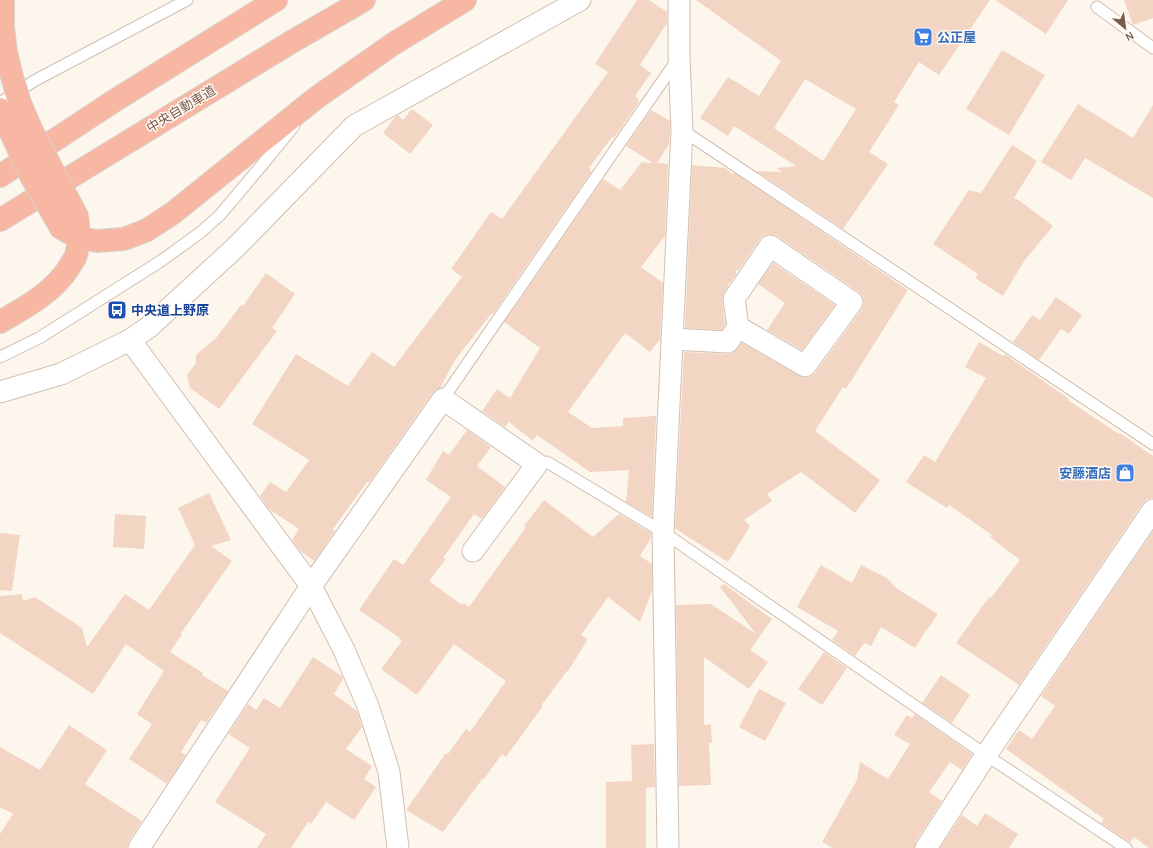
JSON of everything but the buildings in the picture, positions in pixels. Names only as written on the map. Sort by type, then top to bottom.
[{"type":"highway","points":[[0,322],[28,306],[49,291],[65,274],[75,258],[73,228],[20,104],[12,77],[6,52],[2,0]]},
{"type":"highway","points":[[0,176],[114,101],[276,0]]},
{"type":"highway","name":"中央自動車道","points":[[0,220],[293,41],[364,0]]},
{"type":"highway","points":[[0,109],[32,178],[73,228],[97,242],[124,239],[147,230],[173,213],[316,98],[393,44],[465,0]]},
{"type":"street","points":[[0,392],[61,374],[130,340],[149,327],[236,248],[354,126],[580,0]]},
{"type":"street","points":[[668,848],[663,532],[682,130],[679,56],[679,0]]},
{"type":"street","points":[[672,339],[728,342],[738,327],[734,299],[770,246],[852,302],[805,366],[738,327]]},
{"type":"street","points":[[130,340],[312,586],[344,650],[368,706],[388,772],[398,848]]},
{"type":"street","points":[[139,848],[312,586],[443,399],[537,464],[473,551]]},
{"type":"street","points":[[926,848],[986,755],[1153,510]]},
{"type":"lane","points":[[0,103],[34,80],[187,0]]},
{"type":"lane","points":[[1097,7],[1153,48]]},
{"type":"lane","points":[[443,399],[679,56]]},
{"type":"lane","points":[[0,357],[46,333],[161,261],[200,232],[220,215],[262,166],[316,98]]},
{"type":"lane","points":[[682,130],[1153,444]]},
{"type":"lane","points":[[537,464],[547,462],[663,532],[986,755],[1126,848]]},
{"type":"place","name":"公正屋","points":[[923,37]]},
{"type":"place","name":"中央道上野原","points":[[117,310]]},
{"type":"place","name":"安藤酒店","points":[[1125,473]]}]
